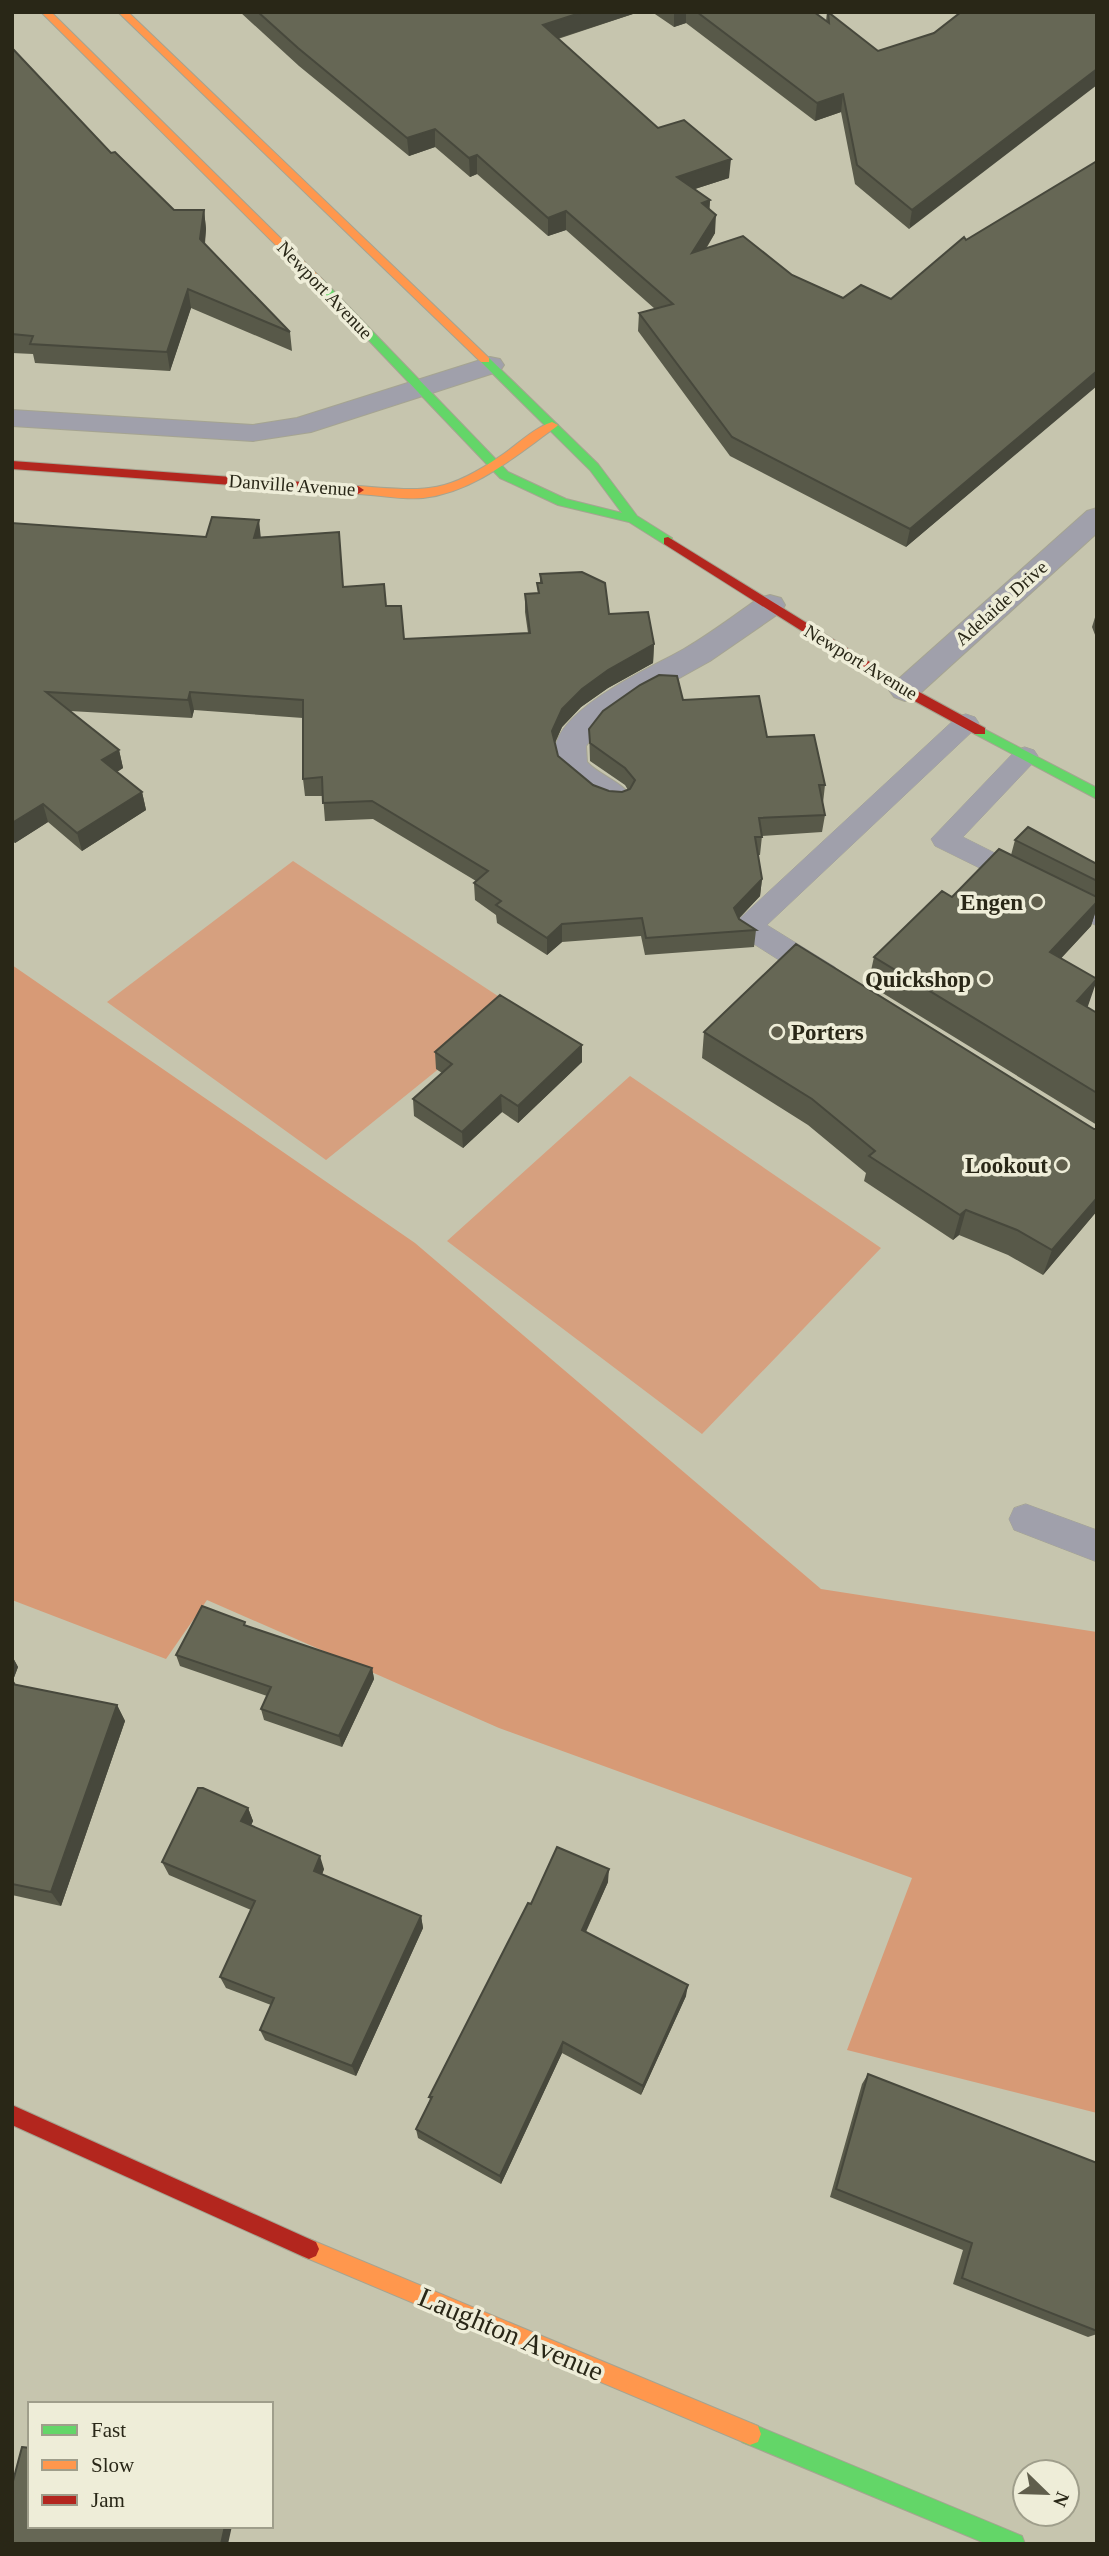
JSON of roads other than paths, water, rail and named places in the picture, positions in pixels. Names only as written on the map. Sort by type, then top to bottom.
[{"type":"street","name":"Newport Avenue","points":[[45,12],[310,272],[504,475],[562,502],[633,519],[905,690],[1097,794]]},
{"type":"street","name":"Newport Avenue","points":[[122,12],[552,425],[594,467],[633,519]]},
{"type":"street","points":[[12,418],[253,433],[301,426],[490,365]]},
{"type":"street","name":"Danville Avenue","points":[[12,465],[421,494],[443,492],[469,482],[520,444],[552,425]]},
{"type":"street","name":"Adelaide Drive","points":[[905,690],[1097,517]]},
{"type":"street","points":[[616,798],[583,778],[571,760],[570,747],[576,734],[605,708],[699,654],[770,606]]},
{"type":"street","name":"Laughton Avenue","points":[[12,2115],[328,2257],[1014,2544]]},
{"type":"lane","points":[[853,992],[748,927],[966,723]]},
{"type":"lane","points":[[1025,756],[945,839],[1097,916]]},
{"type":"lane","points":[[1026,1519],[1097,1546]]},
{"type":"place","name":"Engen","points":[[1037,902]]},
{"type":"place","name":"Quickshop","points":[[985,979]]},
{"type":"place","name":"Porters","points":[[777,1032]]},
{"type":"place","name":"Lookout","points":[[1062,1165]]}]
